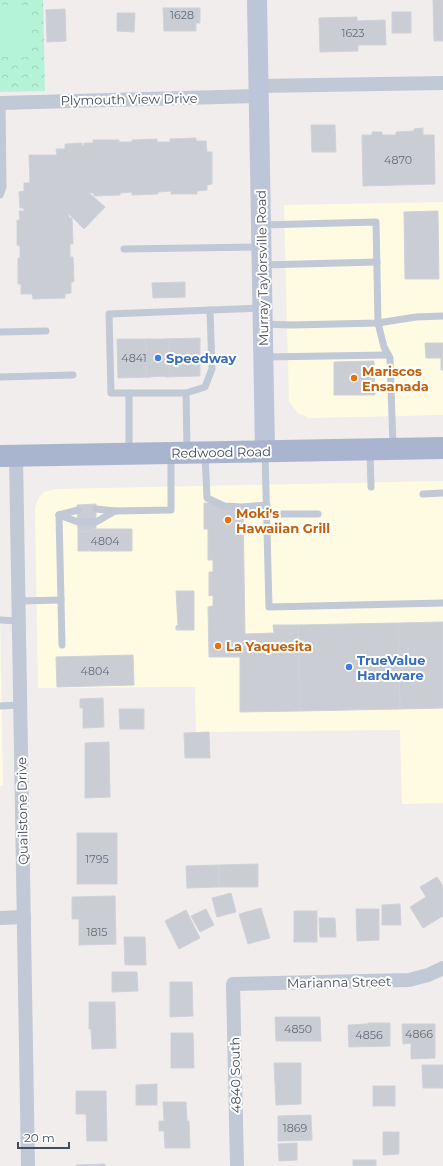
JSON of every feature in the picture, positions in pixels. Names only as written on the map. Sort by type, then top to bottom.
[{"type":"main road","name":"Redwood Road","points":[[8,456],[443,448]]},
{"type":"street","name":"Murray Taylorsville Road","points":[[256,0],[265,451]]},
{"type":"street","name":"Plymouth View Drive","points":[[1,103],[443,83]]},
{"type":"street","name":"Quailstone Drive","points":[[8,456],[19,601],[28,1166]]},
{"type":"street","points":[[0,918],[24,917]]},
{"type":"street","name":"Marianna Street","points":[[233,984],[409,980],[428,975],[443,968]]},
{"type":"street","name":"4840 South","points":[[233,984],[237,1166]]},
{"type":"lane","points":[[0,195],[3,188],[1,103]]},
{"type":"lane","points":[[261,224],[376,222],[378,323],[384,347],[390,358],[393,448]]},
{"type":"lane","points":[[124,249],[376,262]]},
{"type":"lane","points":[[210,310],[212,369],[205,387],[186,393],[111,393],[109,314],[210,310],[263,316],[292,325],[378,323],[416,317],[443,316]]},
{"type":"lane","points":[[0,332],[46,331]]},
{"type":"lane","points":[[264,357],[388,355]]},
{"type":"lane","points":[[0,377],[73,375]]},
{"type":"lane","points":[[128,454],[129,393]]},
{"type":"lane","points":[[96,509],[114,511],[171,510],[188,452],[186,393]]},
{"type":"lane","points":[[370,449],[371,487]]},
{"type":"lane","points":[[265,451],[269,607],[443,603]]},
{"type":"lane","points":[[188,452],[207,498],[224,506],[242,507],[266,505]]},
{"type":"lane","points":[[423,494],[443,493]]},
{"type":"lane","points":[[59,515],[78,510]]},
{"type":"lane","points":[[59,515],[78,522],[96,522],[114,511]]},
{"type":"lane","points":[[267,514],[318,514]]},
{"type":"lane","points":[[59,515],[62,645]]},
{"type":"lane","points":[[19,601],[61,600]]},
{"type":"lane","points":[[0,620],[19,621]]},
{"type":"lane","points":[[0,706],[20,705]]},
{"type":"shaded area","points":[[443,202],[443,415],[309,418],[298,413],[289,402],[284,205]]},
{"type":"shaded area","points":[[443,481],[443,803],[402,804],[400,730],[196,732],[195,687],[38,688],[35,507],[39,497],[44,492],[56,489]]},
{"type":"shaded area","points":[[0,612],[3,786],[0,786]]},
{"type":"green space","points":[[0,0],[43,0],[45,91],[0,92]]},
{"type":"green space","points":[[0,5],[30,5],[32,57],[0,57]]},
{"type":"building","points":[[433,0],[443,0],[443,41],[434,41]]},
{"type":"building","points":[[163,8],[200,8],[200,23],[196,23],[196,31],[164,31]]},
{"type":"building","points":[[65,9],[66,41],[47,42],[46,10]]},
{"type":"building","points":[[392,12],[411,12],[411,33],[392,33]]},
{"type":"building","points":[[117,13],[135,13],[134,32],[117,31]]},
{"type":"building","points":[[357,17],[357,21],[385,20],[386,45],[358,45],[358,51],[320,52],[319,18]]},
{"type":"building","points":[[311,125],[335,125],[336,152],[312,152]]},
{"type":"building","points":[[423,128],[423,135],[434,135],[435,184],[363,186],[362,135],[372,135],[372,132],[382,132],[382,135],[396,135],[396,132],[414,131],[414,129]]},
{"type":"building","points":[[196,138],[196,141],[206,141],[207,152],[212,152],[212,184],[207,185],[207,190],[197,191],[197,194],[171,194],[171,191],[158,192],[158,194],[132,195],[132,192],[120,193],[120,195],[94,196],[94,193],[89,193],[105,207],[84,229],[69,214],[69,218],[72,218],[73,244],[70,244],[70,257],[73,257],[74,282],[71,282],[71,293],[65,294],[65,298],[33,299],[32,294],[21,294],[21,284],[18,284],[18,258],[20,258],[20,246],[17,245],[17,220],[20,220],[19,211],[24,211],[24,208],[20,208],[19,192],[24,191],[24,183],[30,183],[29,155],[57,155],[56,149],[65,149],[65,144],[82,143],[82,146],[84,143],[93,143],[93,140],[119,140],[119,142],[132,142],[132,140],[157,139],[157,142],[170,142],[170,139]]},
{"type":"building","points":[[438,211],[439,279],[405,279],[404,212]]},
{"type":"building","points":[[185,282],[185,297],[153,298],[152,283]]},
{"type":"building","points":[[200,338],[200,376],[165,377],[165,339]]},
{"type":"building","name":"Speedway","points":[[117,339],[150,339],[151,377],[118,378]]},
{"type":"building","name":"Speedway","points":[[146,339],[169,339],[170,376],[146,377]]},
{"type":"building","points":[[425,343],[443,343],[443,370],[441,370],[441,358],[426,358]]},
{"type":"building","name":"Mariscos Ensanada","points":[[374,361],[375,395],[334,395],[334,362]]},
{"type":"building","points":[[204,503],[222,503],[243,510],[245,634],[274,633],[273,625],[298,625],[300,711],[240,712],[240,657],[209,657],[208,607],[213,606],[213,595],[209,596],[209,572],[213,572],[213,560],[208,560],[208,529],[204,529]]},
{"type":"building","points":[[96,504],[96,529],[92,529],[92,531],[78,532],[77,505]]},
{"type":"building","points":[[92,529],[132,529],[132,551],[78,551],[78,532],[92,531]]},
{"type":"building","points":[[176,591],[194,591],[194,630],[176,630],[176,626],[178,625]]},
{"type":"building","points":[[443,622],[443,708],[400,709],[398,623]]},
{"type":"building","name":"TrueValue Hardware","points":[[398,623],[400,709],[300,711],[298,625]]},
{"type":"building","points":[[133,655],[134,685],[57,687],[56,657]]},
{"type":"building","points":[[103,698],[104,727],[83,728],[83,708],[80,708],[80,699]]},
{"type":"building","points":[[119,709],[144,709],[144,729],[120,729]]},
{"type":"building","points":[[209,732],[210,758],[185,758],[184,733]]},
{"type":"building","points":[[109,742],[110,797],[85,798],[85,743]]},
{"type":"building","points":[[77,833],[117,833],[117,884],[77,884]]},
{"type":"building","points":[[258,864],[258,887],[219,887],[219,865]]},
{"type":"building","points":[[219,865],[219,887],[187,888],[186,866]]},
{"type":"building","points":[[437,877],[443,886],[443,916],[423,928],[410,907],[426,897],[420,887]]},
{"type":"building","points":[[231,893],[236,912],[217,917],[212,898]]},
{"type":"building","points":[[115,896],[116,944],[79,945],[79,919],[72,919],[72,897]]},
{"type":"building","points":[[400,904],[401,925],[382,925],[382,905]]},
{"type":"building","points":[[261,908],[270,938],[248,944],[239,914]]},
{"type":"building","points":[[206,909],[214,925],[200,932],[191,916]]},
{"type":"building","points":[[356,909],[379,909],[379,940],[357,941]]},
{"type":"building","points":[[186,910],[200,938],[179,949],[165,921]]},
{"type":"building","points":[[294,911],[317,911],[317,942],[294,942]]},
{"type":"building","points":[[319,918],[335,918],[336,937],[320,937]]},
{"type":"building","points":[[124,937],[145,937],[146,965],[125,965]]},
{"type":"building","points":[[112,972],[137,972],[138,991],[112,992]]},
{"type":"building","points":[[170,982],[192,982],[193,1016],[170,1017]]},
{"type":"building","points":[[89,1002],[115,1002],[116,1048],[92,1049],[91,1029],[89,1029]]},
{"type":"building","points":[[275,1017],[320,1017],[321,1041],[276,1041]]},
{"type":"building","points":[[390,1023],[390,1046],[349,1047],[348,1025]]},
{"type":"building","points":[[402,1024],[435,1024],[435,1058],[411,1059],[411,1043],[403,1044]]},
{"type":"building","points":[[171,1033],[193,1033],[194,1068],[171,1068]]},
{"type":"building","points":[[274,1063],[301,1063],[301,1104],[276,1105]]},
{"type":"building","points":[[422,1065],[443,1065],[443,1088],[423,1088]]},
{"type":"building","points":[[157,1084],[157,1105],[136,1105],[136,1085]]},
{"type":"building","points":[[373,1086],[395,1086],[395,1106],[373,1106]]},
{"type":"building","points":[[76,1091],[106,1091],[107,1141],[87,1141],[86,1114],[76,1114]]},
{"type":"building","points":[[163,1102],[186,1102],[187,1121],[189,1121],[190,1148],[165,1148],[164,1131],[159,1131],[159,1121],[164,1121]]},
{"type":"building","points":[[311,1115],[312,1140],[278,1141],[278,1116]]},
{"type":"building","points":[[383,1132],[399,1132],[399,1154],[383,1155]]},
{"type":"building","points":[[297,1143],[297,1160],[279,1161],[278,1144]]},
{"type":"building","points":[[353,1160],[376,1160],[376,1166],[353,1166]]},
{"type":"building","points":[[105,1164],[105,1166],[76,1166],[76,1165]]},
{"type":"place","name":"Speedway","points":[[158,358]]},
{"type":"place","name":"Mariscos Ensanada","points":[[354,378]]},
{"type":"place","name":"Moki's Hawaiian Grill","points":[[228,520]]},
{"type":"place","name":"La Yaquesita","points":[[218,646]]},
{"type":"place","name":"TrueValue Hardware","points":[[349,667]]}]
